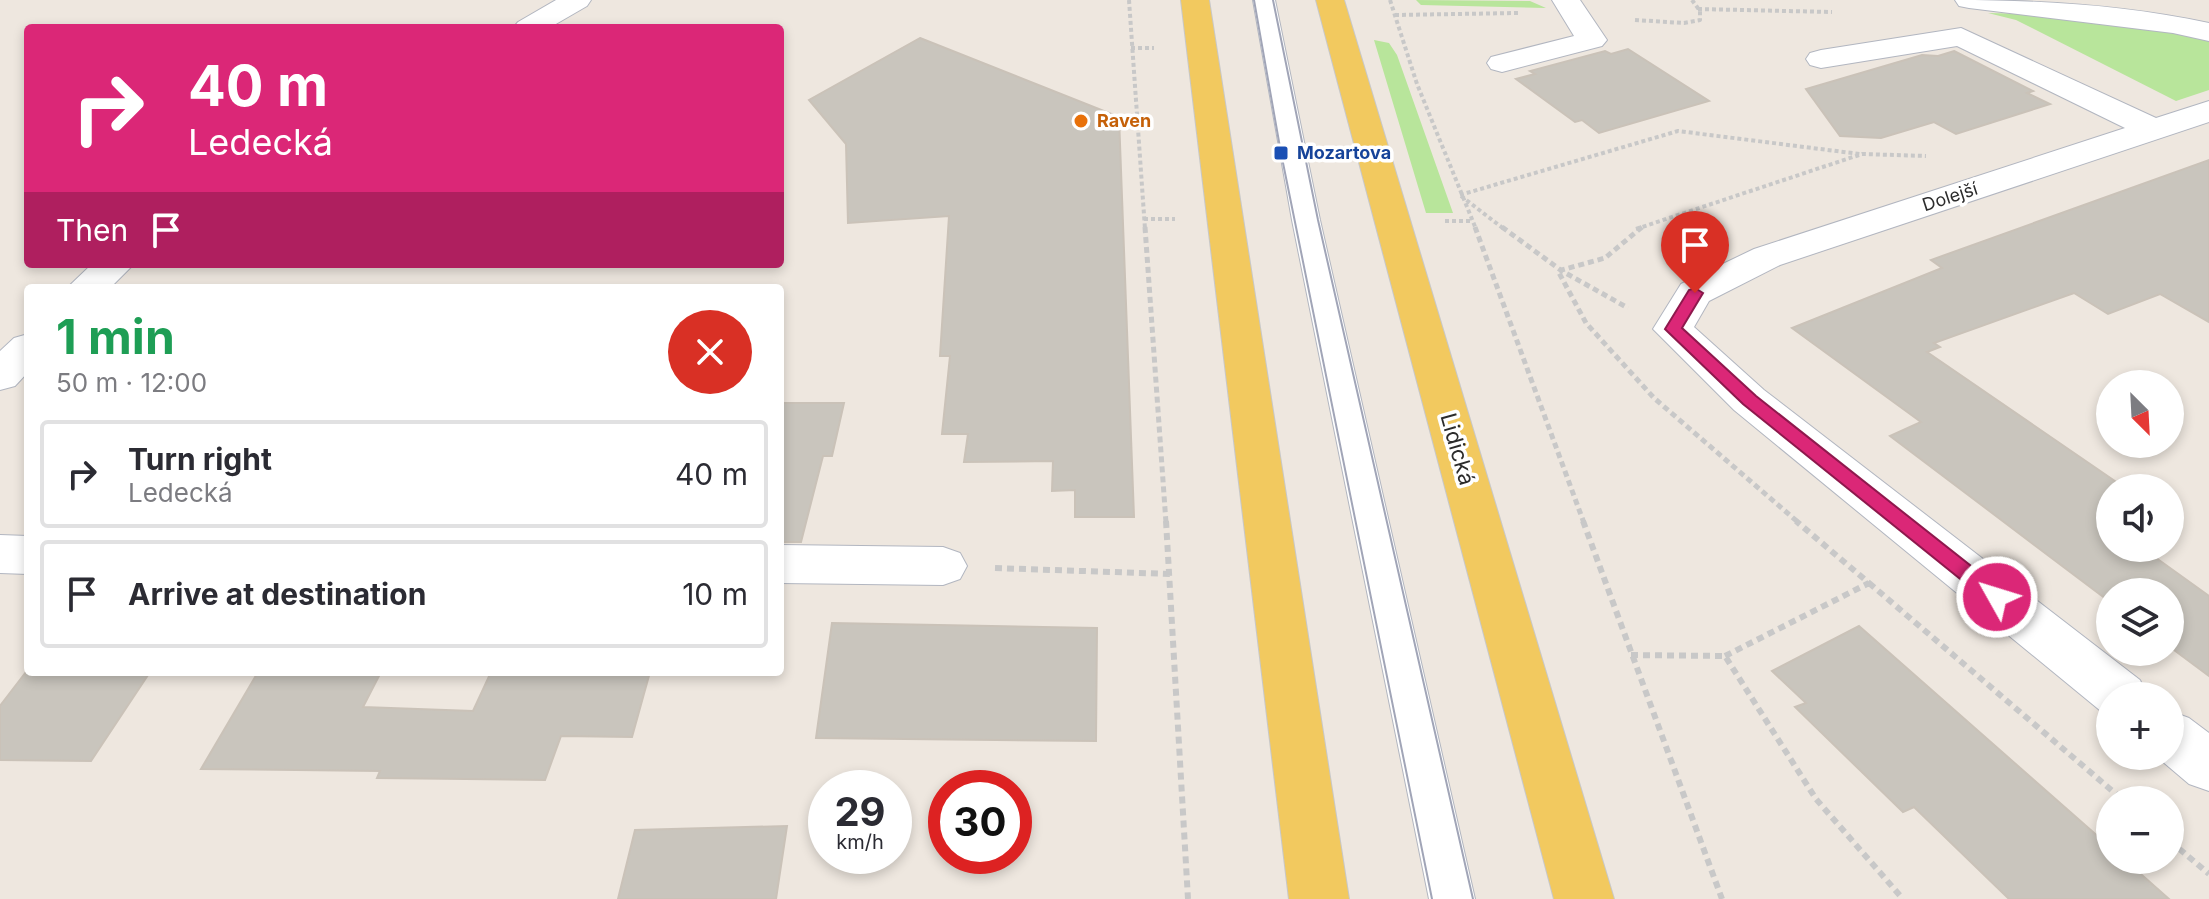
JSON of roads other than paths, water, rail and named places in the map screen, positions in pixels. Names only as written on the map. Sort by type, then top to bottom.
[{"type":"main road","points":[[1195,0],[1319,899]]},
{"type":"main road","name":"Lidická","points":[[1330,0],[1584,899]]},
{"type":"street","points":[[535,24],[577,0]]},
{"type":"street","points":[[1969,0],[2173,24],[2209,32]]},
{"type":"street","points":[[1502,63],[1592,40],[1570,6]]},
{"type":"street","points":[[1821,59],[1961,37],[2156,130]]},
{"type":"street","name":"Dolejší","points":[[2103,682],[1749,400],[1684,311],[1767,257],[2209,111]]},
{"type":"street","points":[[90,284],[108,268]]},
{"type":"street","points":[[0,376],[24,351]]},
{"type":"street","points":[[0,554],[24,555]]},
{"type":"street","points":[[784,564],[943,566]]},
{"type":"street","points":[[2184,746],[2209,766]]},
{"type":"lane","points":[[1264,0],[1309,236],[1452,899]]},
{"type":"tram line","points":[[1254,0],[1281,153],[1432,899]]},
{"type":"tram line","points":[[1273,0],[1318,220],[1473,899]]},
{"type":"place","name":"Raven","points":[[1081,121]]},
{"type":"place","name":"Mozartova","points":[[1281,153]]}]
